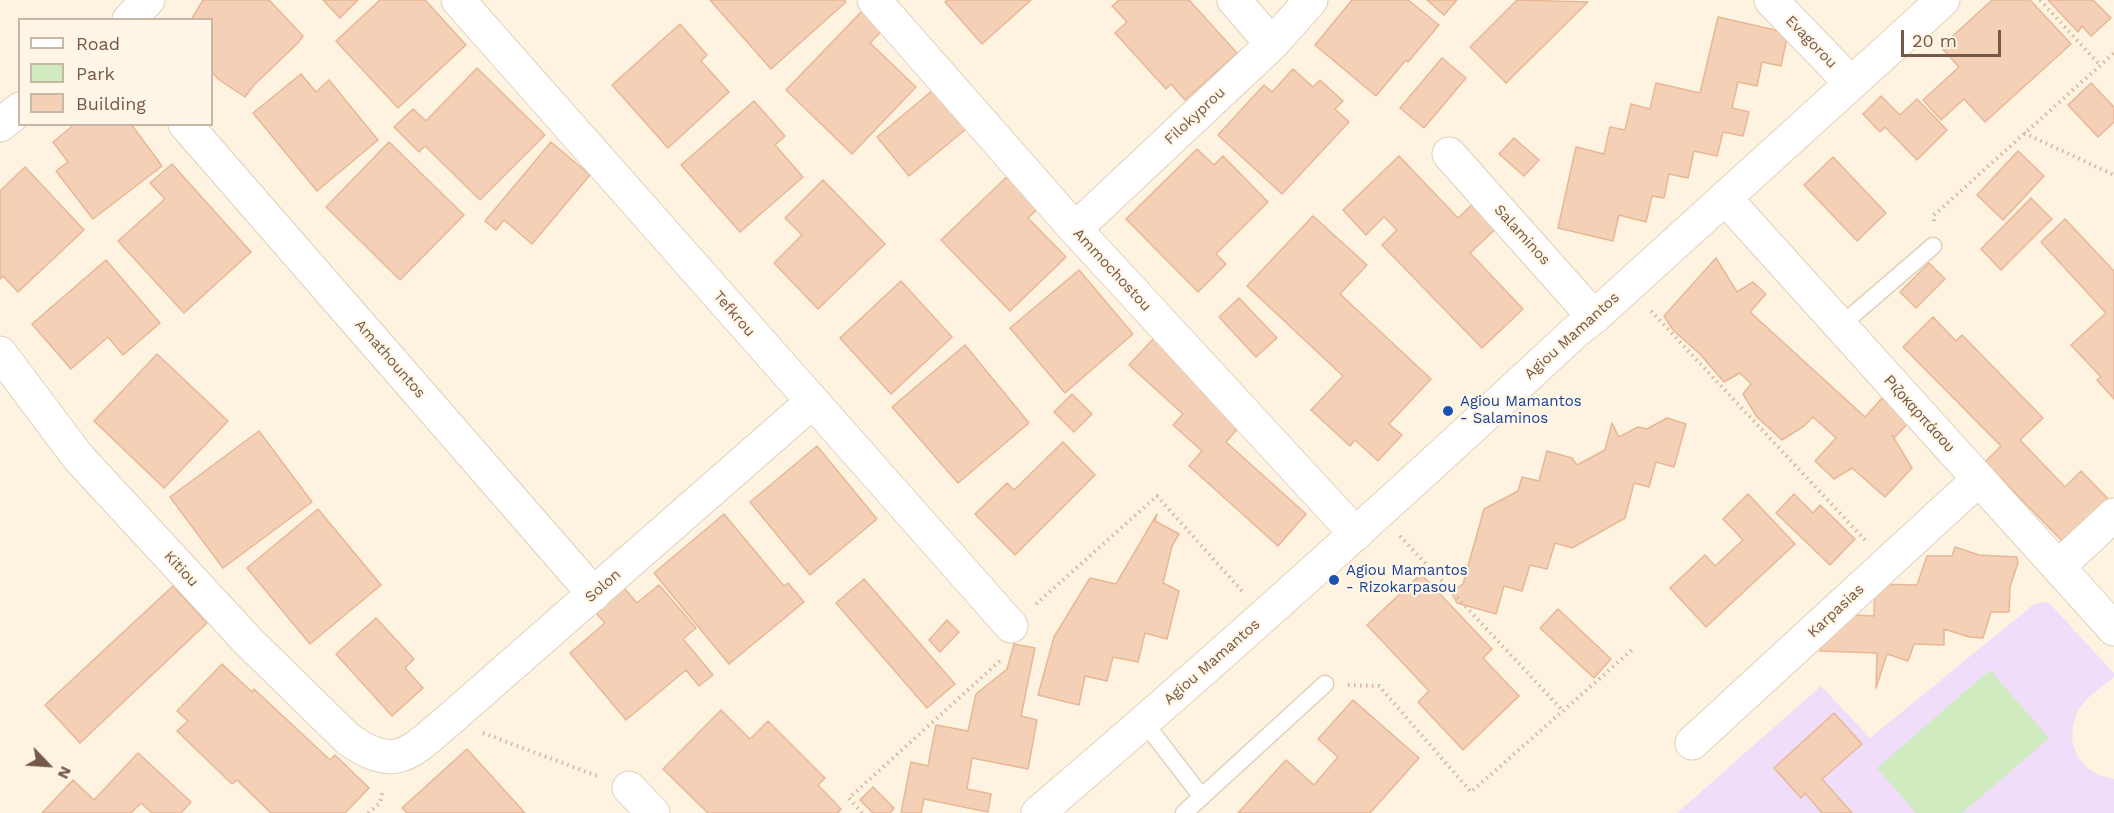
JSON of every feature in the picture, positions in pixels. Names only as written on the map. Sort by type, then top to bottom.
[{"type":"street","points":[[131,18],[148,0]]},
{"type":"street","name":"Tefkrou","points":[[458,0],[1011,626]]},
{"type":"street","name":"Ammochostou","points":[[874,0],[1075,229],[1368,524]]},
{"type":"street","points":[[1234,0],[1272,44]]},
{"type":"street","name":"Filokyprou","points":[[1075,229],[1272,44],[1311,0]]},
{"type":"street","name":"Evagorou","points":[[1771,0],[1851,83]]},
{"type":"street","name":"Agiou Mamantos","points":[[1038,813],[1368,524],[1576,331],[1943,0]]},
{"type":"street","points":[[0,124],[18,110]]},
{"type":"street","name":"Amathountos","points":[[187,126],[594,594]]},
{"type":"street","name":"Salaminos","points":[[1449,154],[1594,317]]},
{"type":"street","name":"Ριζοκαρπάσου","points":[[1725,198],[2114,629]]},
{"type":"street","name":"Kitiou","points":[[0,353],[78,457],[248,641],[348,739],[365,752],[387,758]]},
{"type":"street","name":"Solon","points":[[387,758],[402,755],[415,748],[449,720],[812,402]]},
{"type":"street","name":"Karpasias","points":[[1692,743],[1978,479]]},
{"type":"street","points":[[2058,567],[2114,514]]},
{"type":"street","points":[[629,788],[653,813]]},
{"type":"lane","points":[[1840,326],[1933,246]]},
{"type":"lane","points":[[1184,813],[1325,684]]},
{"type":"lane","points":[[1144,722],[1202,797]]},
{"type":"path","points":[[2040,0],[2100,65]]},
{"type":"path","points":[[1933,246],[1934,215],[2114,53]]},
{"type":"path","points":[[2024,133],[2114,175]]},
{"type":"path","points":[[1628,286],[1887,564]]},
{"type":"path","points":[[862,813],[849,798],[1011,651],[1011,626],[1157,496],[1265,616]]},
{"type":"path","points":[[1368,524],[1563,711]]},
{"type":"path","points":[[1325,684],[1379,686],[1471,792],[1632,650]]},
{"type":"path","points":[[449,720],[629,788]]},
{"type":"shaded area","points":[[2041,602],[2049,603],[2114,673],[2114,677],[2088,698],[2078,710],[2073,725],[2072,740],[2077,755],[2086,767],[2100,776],[2114,779],[2114,813],[1677,813],[1821,686],[1870,738],[2033,605]]},
{"type":"green space","points":[[1990,670],[2049,738],[1962,813],[1916,813],[1877,768]]},
{"type":"building","points":[[203,0],[269,0],[303,36],[245,97],[213,73],[213,18],[192,18]]},
{"type":"building","points":[[323,0],[358,0],[340,18]]},
{"type":"building","points":[[380,0],[425,0],[466,45],[398,108],[336,41]]},
{"type":"building","points":[[710,0],[844,0],[846,2],[771,69]]},
{"type":"building","points":[[947,0],[1031,0],[982,44],[945,2]]},
{"type":"building","points":[[1119,0],[1189,0],[1237,53],[1185,100],[1171,84],[1166,89],[1115,33],[1127,22],[1112,6]]},
{"type":"building","points":[[1352,0],[1408,0],[1439,25],[1376,96],[1315,45]]},
{"type":"building","points":[[1427,0],[1457,0],[1444,15]]},
{"type":"building","points":[[1517,0],[1588,2],[1506,83],[1470,47]]},
{"type":"building","points":[[1992,0],[2030,0],[2071,44],[1985,122],[1964,99],[1941,120],[1923,100],[1959,67],[1941,47]]},
{"type":"building","points":[[2048,0],[2093,0],[2111,18],[2091,36],[2082,26],[2078,32]]},
{"type":"building","points":[[864,9],[884,29],[870,43],[916,87],[852,154],[786,90]]},
{"type":"building","points":[[1718,17],[1788,33],[1781,66],[1762,62],[1757,86],[1738,82],[1732,108],[1749,112],[1743,136],[1723,132],[1717,156],[1694,151],[1688,178],[1669,174],[1664,198],[1652,196],[1646,222],[1619,215],[1613,241],[1558,228],[1576,147],[1604,154],[1610,127],[1625,130],[1631,104],[1650,109],[1656,83],[1700,93]]},
{"type":"building","points":[[680,24],[707,55],[701,61],[729,92],[668,148],[612,85]]},
{"type":"building","points":[[1442,58],[1466,78],[1424,128],[1400,108]]},
{"type":"building","points":[[477,68],[545,135],[480,200],[425,146],[419,152],[394,127],[413,109],[426,121]]},
{"type":"building","points":[[1293,69],[1313,87],[1320,80],[1343,101],[1335,109],[1349,122],[1282,194],[1218,135],[1264,85],[1272,92]]},
{"type":"building","points":[[301,74],[316,92],[329,80],[378,140],[317,191],[253,113]]},
{"type":"building","points":[[2091,83],[2114,107],[2114,122],[2098,137],[2068,105]]},
{"type":"building","points":[[933,90],[966,129],[909,176],[877,137]]},
{"type":"building","points":[[1881,96],[1900,115],[1917,99],[1947,130],[1917,160],[1885,127],[1880,132],[1863,114]]},
{"type":"building","points":[[754,101],[785,136],[775,145],[803,177],[740,232],[681,165]]},
{"type":"building","points":[[73,126],[132,126],[162,166],[93,219],[56,171],[68,162],[53,142]]},
{"type":"building","points":[[1514,138],[1539,160],[1524,176],[1499,154]]},
{"type":"building","points":[[389,142],[464,215],[400,280],[326,207]]},
{"type":"building","points":[[551,142],[590,175],[532,244],[504,220],[496,230],[485,221]]},
{"type":"building","points":[[1197,149],[1214,165],[1223,156],[1268,202],[1216,254],[1226,264],[1198,292],[1126,219]]},
{"type":"building","points":[[2018,151],[2044,176],[2003,220],[1977,195]]},
{"type":"building","points":[[1399,156],[1458,218],[1478,199],[1502,223],[1470,253],[1523,309],[1482,348],[1382,245],[1397,230],[1384,217],[1366,235],[1343,210]]},
{"type":"building","points":[[1833,157],[1886,213],[1857,241],[1804,185]]},
{"type":"building","points":[[172,164],[251,252],[184,313],[118,241],[165,199],[150,183]]},
{"type":"building","points":[[25,167],[84,230],[18,292],[3,276],[0,279],[0,191]]},
{"type":"building","points":[[1015,169],[1046,201],[1028,218],[1066,257],[1010,311],[941,240]]},
{"type":"building","points":[[823,180],[885,244],[818,309],[774,263],[802,235],[785,218]]},
{"type":"building","points":[[2031,198],[2052,219],[2001,270],[1981,249]]},
{"type":"building","points":[[1313,216],[1367,265],[1340,294],[1431,379],[1389,424],[1402,435],[1378,461],[1355,440],[1350,446],[1311,410],[1343,376],[1247,286]]},
{"type":"building","points":[[2065,219],[2114,271],[2114,399],[2097,380],[2101,377],[2071,345],[2106,313],[2041,242]]},
{"type":"building","points":[[1716,258],[1737,292],[1753,282],[1766,294],[1750,312],[1865,417],[1884,396],[1910,421],[1894,438],[1892,435],[1912,468],[1885,497],[1852,468],[1834,479],[1815,461],[1836,438],[1813,417],[1804,426],[1782,440],[1757,417],[1743,394],[1751,384],[1740,373],[1724,382],[1700,354],[1673,330],[1664,316]]},
{"type":"building","points":[[106,260],[160,323],[123,355],[108,337],[71,369],[32,324]]},
{"type":"building","points":[[1929,263],[1945,279],[1916,308],[1900,292]]},
{"type":"building","points":[[1079,270],[1133,334],[1065,393],[1010,328]]},
{"type":"building","points":[[901,281],[952,337],[891,394],[840,338]]},
{"type":"building","points":[[1239,298],[1277,338],[1256,357],[1219,317]]},
{"type":"building","points":[[1933,317],[1956,341],[1962,335],[2043,418],[2020,440],[2065,487],[2081,471],[2114,505],[2069,548],[1985,462],[2001,446],[1903,347]]},
{"type":"building","points":[[1154,338],[1246,419],[1226,442],[1306,514],[1278,546],[1189,466],[1202,451],[1173,425],[1183,414],[1129,365]]},
{"type":"building","points":[[965,345],[1029,423],[958,483],[892,407]]},
{"type":"building","points":[[157,354],[228,421],[164,488],[94,421]]},
{"type":"building","points":[[1072,394],[1092,414],[1074,432],[1054,412]]},
{"type":"building","points":[[1667,418],[1686,424],[1674,467],[1656,462],[1649,487],[1634,483],[1625,518],[1572,548],[1555,543],[1547,569],[1530,565],[1522,591],[1504,586],[1496,614],[1457,603],[1451,592],[1463,584],[1484,509],[1518,491],[1522,477],[1539,481],[1547,451],[1572,458],[1577,465],[1605,450],[1612,423],[1619,437],[1638,427],[1647,429]]},
{"type":"building","points":[[259,431],[312,502],[223,568],[170,497]]},
{"type":"building","points":[[1063,442],[1095,475],[1015,555],[975,514],[1007,483],[1014,490]]},
{"type":"building","points":[[817,446],[877,519],[810,575],[750,502]]},
{"type":"building","points":[[1748,494],[1795,544],[1706,627],[1670,588],[1705,555],[1715,566],[1743,540],[1723,519]]},
{"type":"building","points":[[1794,494],[1813,513],[1820,505],[1855,539],[1830,565],[1776,513]]},
{"type":"building","points":[[318,509],[381,585],[310,644],[247,568]]},
{"type":"building","points":[[724,514],[784,586],[788,583],[804,602],[729,664],[654,573]]},
{"type":"building","points":[[1157,514],[1155,521],[1179,534],[1172,546],[1163,583],[1179,591],[1167,639],[1145,633],[1138,662],[1113,657],[1107,681],[1085,676],[1079,705],[1038,695],[1054,637],[1090,578],[1116,584]]},
{"type":"building","points":[[1955,547],[1979,555],[2017,557],[2018,563],[2010,587],[2009,612],[1991,612],[1983,638],[1969,637],[1944,629],[1944,645],[1914,644],[1908,661],[1887,654],[1876,688],[1877,653],[1820,651],[1832,614],[1874,616],[1875,584],[1917,585],[1927,556],[1952,556]]},
{"type":"building","points":[[1421,574],[1492,649],[1483,658],[1519,696],[1463,750],[1418,702],[1429,691],[1367,625]]},
{"type":"building","points":[[864,579],[955,684],[927,708],[836,603]]},
{"type":"building","points":[[659,585],[696,628],[683,639],[713,675],[699,686],[686,670],[626,720],[570,653],[605,623],[596,613],[624,588],[637,603]]},
{"type":"building","points":[[173,586],[207,623],[80,743],[45,705]]},
{"type":"building","points":[[1558,609],[1611,659],[1594,678],[1540,628]]},
{"type":"building","points":[[376,618],[414,659],[405,668],[423,688],[392,716],[336,654]]},
{"type":"building","points":[[947,620],[959,632],[940,652],[929,640]]},
{"type":"building","points":[[1014,644],[1035,648],[1021,716],[1037,720],[1028,769],[972,758],[967,789],[991,794],[988,812],[924,799],[921,813],[901,813],[911,762],[928,766],[936,725],[968,731],[976,694],[1007,669]]},
{"type":"building","points":[[222,664],[252,692],[254,689],[330,760],[335,755],[369,788],[345,813],[271,813],[237,780],[232,784],[177,731],[188,721],[177,711]]},
{"type":"building","points":[[1353,700],[1419,758],[1370,813],[1238,813],[1286,760],[1314,785],[1338,757],[1318,739]]},
{"type":"building","points":[[721,710],[750,739],[768,721],[825,778],[818,785],[841,809],[838,813],[708,813],[663,769]]},
{"type":"building","points":[[1834,713],[1862,744],[1822,779],[1852,813],[1822,813],[1805,793],[1801,798],[1774,768]]},
{"type":"building","points":[[467,749],[525,813],[407,813],[402,808]]},
{"type":"building","points":[[138,753],[191,802],[181,813],[152,813],[141,803],[131,813],[42,813],[73,780],[94,800]]},
{"type":"building","points":[[873,787],[894,808],[890,813],[873,813],[860,800]]},
{"type":"place","name":"Agiou Mamantos - Salaminos","points":[[1448,411]]},
{"type":"place","name":"Agiou Mamantos - Rizokarpasou","points":[[1334,580]]}]
